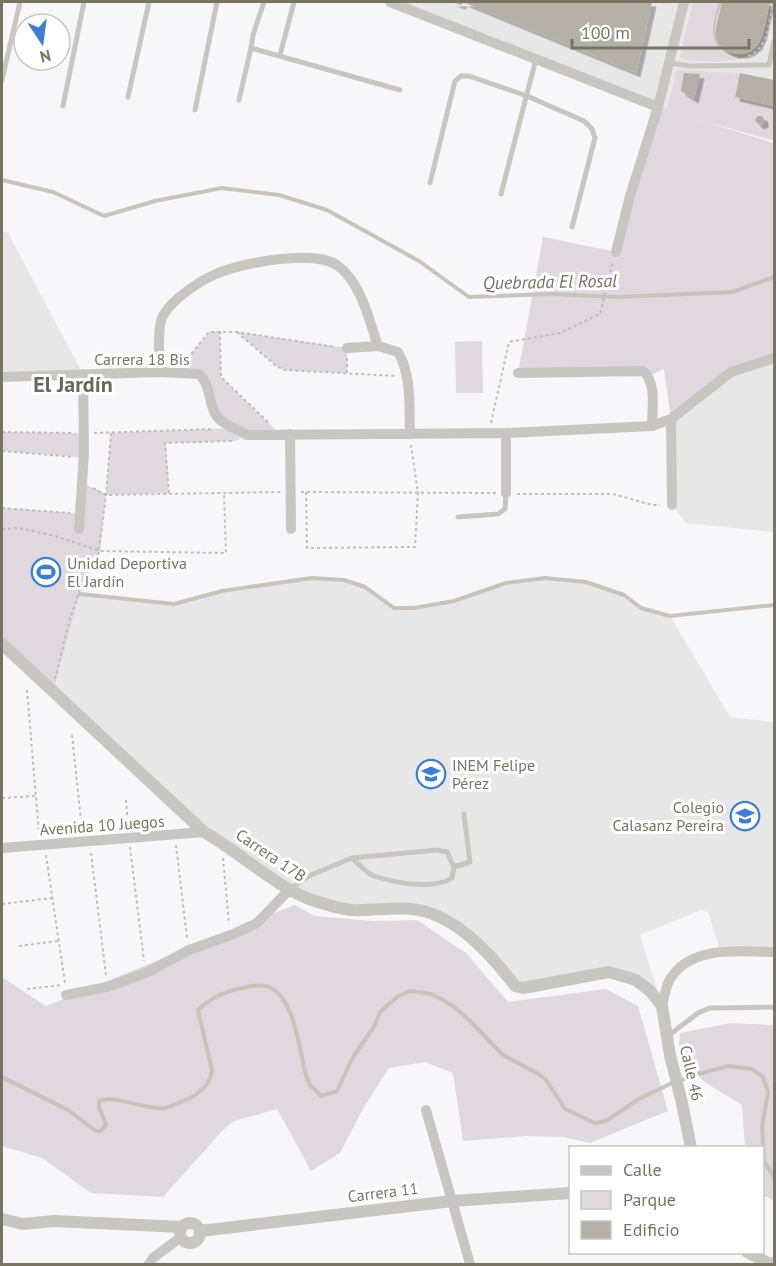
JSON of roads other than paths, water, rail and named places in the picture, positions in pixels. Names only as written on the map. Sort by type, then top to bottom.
[{"type":"street","points":[[390,2],[658,107]]},
{"type":"street","points":[[616,252],[630,196],[658,107],[684,2]]},
{"type":"street","points":[[159,372],[161,320],[176,300],[217,274],[254,264],[290,258],[319,258],[337,265],[352,282],[362,300],[378,346]]},
{"type":"street","points":[[347,348],[378,346],[398,352],[404,362],[407,377],[410,434]]},
{"type":"street","points":[[291,529],[292,492],[285,434],[506,433],[652,426],[671,419],[731,372],[773,359]]},
{"type":"street","points":[[518,373],[643,371],[652,383],[652,426]]},
{"type":"street","name":"Carrera 18 Bis","points":[[2,377],[159,372],[199,374],[207,381],[215,415],[222,423],[247,435],[285,434]]},
{"type":"street","points":[[79,529],[84,433],[83,374]]},
{"type":"street","points":[[671,419],[672,505]]},
{"type":"street","points":[[506,433],[506,493]]},
{"type":"street","name":"Carrera 17B","points":[[2,644],[204,832],[290,889],[312,900],[350,910],[413,909],[439,916],[460,927],[507,974],[515,986],[523,988],[609,972],[643,984],[662,1006]]},
{"type":"street","name":"Avenida 10 Juegos","points":[[2,848],[204,832]]},
{"type":"street","points":[[66,995],[107,987],[146,973],[189,950],[257,923],[290,889]]},
{"type":"street","points":[[662,1006],[669,980],[681,967],[699,956],[720,951],[774,952]]},
{"type":"street","name":"Calle 46","points":[[662,1006],[670,1056],[691,1146]]},
{"type":"street","points":[[426,1110],[470,1264]]},
{"type":"street","name":"Carrera 11","points":[[182,1232],[187,1242],[195,1241],[200,1231],[452,1201],[569,1193]]},
{"type":"street","points":[[2,1219],[23,1224],[54,1221],[182,1232]]},
{"type":"street","points":[[149,1264],[182,1232]]},
{"type":"street","points":[[751,1254],[774,1264]]},
{"type":"lane","points":[[2,80],[20,2]]},
{"type":"lane","points":[[63,106],[84,2]]},
{"type":"lane","points":[[128,97],[149,2]]},
{"type":"lane","points":[[195,110],[217,2]]},
{"type":"lane","points":[[239,100],[264,2]]},
{"type":"lane","points":[[280,55],[294,2]]},
{"type":"lane","points":[[669,63],[690,66],[769,65],[774,41]]},
{"type":"lane","points":[[251,48],[400,90]]},
{"type":"lane","points":[[501,194],[536,59]]},
{"type":"lane","points":[[430,183],[455,81],[461,76],[469,76],[527,96],[584,121],[592,129],[595,138],[572,227]]},
{"type":"lane","points":[[458,517],[498,514],[505,509],[506,493]]},
{"type":"lane","points":[[454,867],[470,862],[464,814]]},
{"type":"lane","points":[[290,889],[310,875],[352,858],[436,850],[447,852],[454,867],[452,878],[443,884],[412,884],[372,875],[352,858]]},
{"type":"lane","points":[[668,1036],[698,1013],[711,1008],[774,1007]]},
{"type":"waterway","name":"Quebrada El Rosal","points":[[2,180],[53,192],[104,216],[155,201],[222,188],[279,195],[327,210],[419,261],[469,297],[552,294],[617,297],[732,292],[774,277]]},
{"type":"waterway","points":[[80,594],[174,604],[222,591],[312,578],[344,580],[365,587],[394,608],[414,608],[454,601],[506,583],[545,578],[586,582],[624,595],[641,608],[670,616],[774,605]]},
{"type":"waterway","points":[[2,1077],[68,1110],[96,1131],[101,1131],[106,1125],[99,1101],[113,1099],[164,1108],[190,1098],[202,1090],[212,1070],[198,1010],[224,993],[248,987],[266,986],[276,991],[283,999],[294,1025],[306,1076],[310,1085],[321,1096],[337,1091],[353,1057],[375,1025],[380,1012],[397,997],[410,991],[432,994],[453,1006],[503,1055],[546,1080],[565,1109],[595,1123],[606,1121],[639,1099],[670,1084],[698,1074],[728,1066],[752,1069],[763,1077],[768,1092],[762,1126],[763,1146]]},
{"type":"waterway","points":[[764,1161],[774,1177]]},
{"type":"place","name":"Unidad Deportiva El Jardín","points":[[46,572]]},
{"type":"place","name":"INEM Felipe Pérez","points":[[431,774]]},
{"type":"place","name":"Colegio Calasanz Pereira","points":[[745,816]]},
{"type":"district","name":"El Jardín","points":[[73,384]]}]
